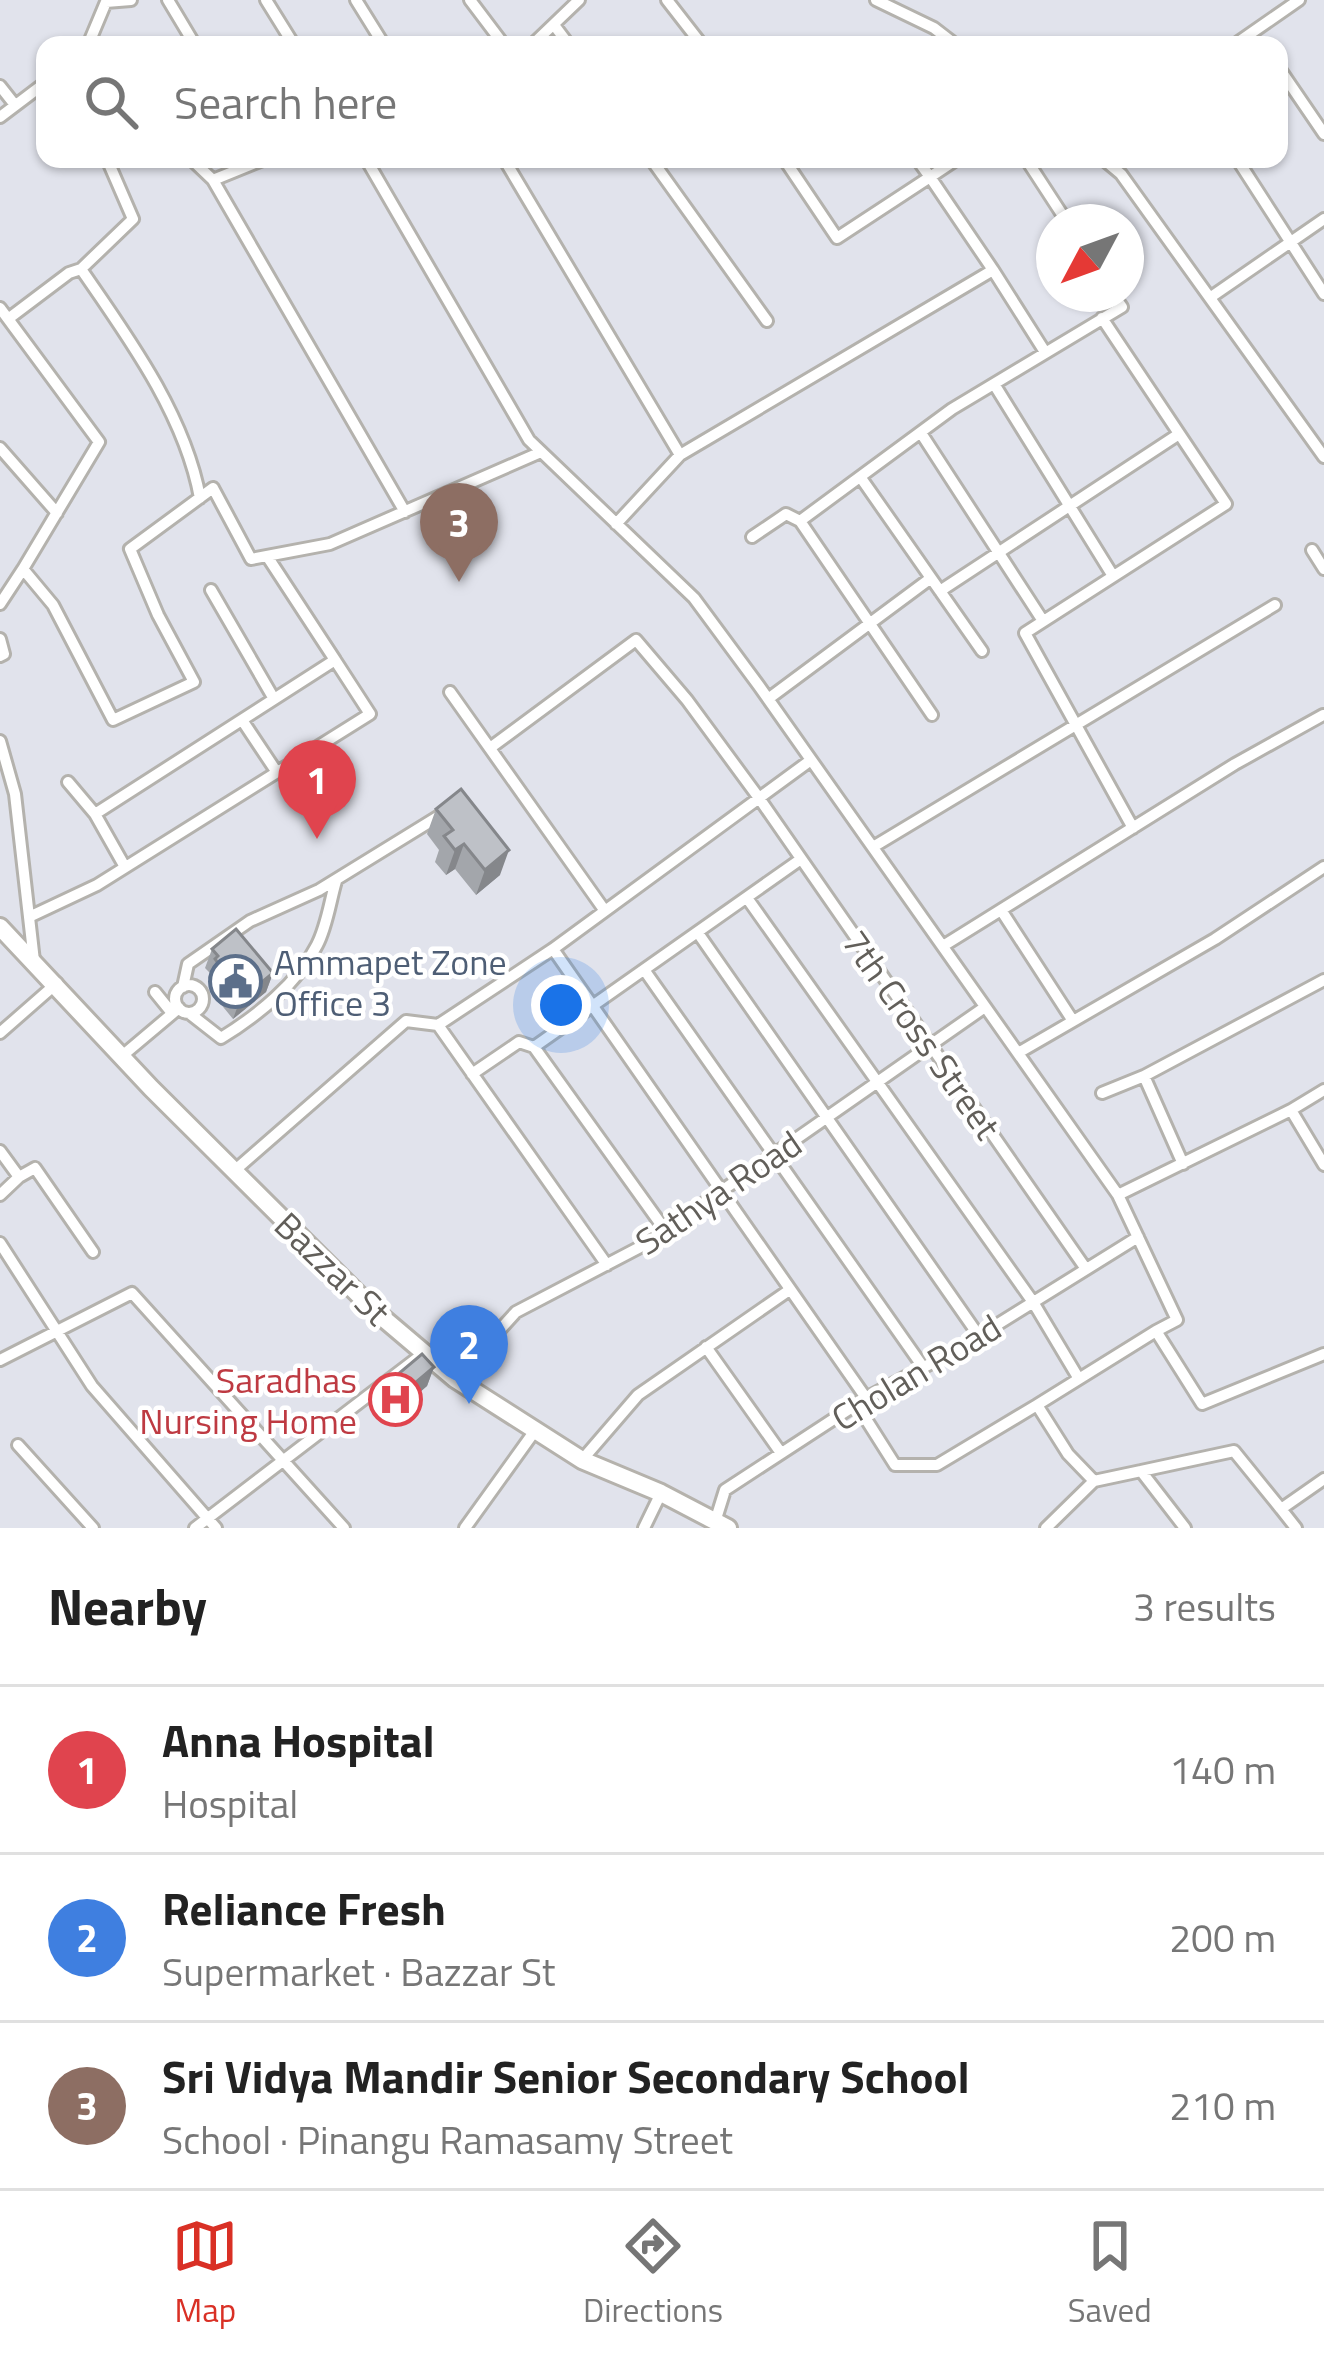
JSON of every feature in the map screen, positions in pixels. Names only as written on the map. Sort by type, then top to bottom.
[{"type":"main road","name":"Bazzar St","points":[[0,927],[234,1171],[424,1353],[534,1432],[582,1460],[661,1493],[721,1526]]},
{"type":"street","points":[[92,36],[106,1],[131,0]]},
{"type":"street","points":[[168,0],[190,36]]},
{"type":"street","points":[[266,0],[288,36]]},
{"type":"street","points":[[356,0],[378,36]]},
{"type":"street","points":[[470,0],[497,36]]},
{"type":"street","points":[[542,36],[579,0]]},
{"type":"street","points":[[668,0],[695,36]]},
{"type":"street","points":[[876,0],[944,36]]},
{"type":"street","points":[[1247,36],[1299,0]]},
{"type":"street","points":[[554,25],[562,36]]},
{"type":"street","points":[[1254,31],[1258,36]]},
{"type":"street","points":[[1288,81],[1324,134]]},
{"type":"street","points":[[0,86],[15,105]]},
{"type":"street","points":[[0,116],[36,90]]},
{"type":"street","points":[[0,604],[99,442],[4,314],[81,269],[133,219],[111,168]]},
{"type":"street","points":[[200,168],[213,180],[405,512]]},
{"type":"street","points":[[213,180],[241,168]]},
{"type":"street","points":[[371,168],[529,440],[694,598],[1118,1195],[1177,1320],[937,1465],[895,1465],[861,1401],[788,1291],[553,950]]},
{"type":"street","points":[[509,168],[680,455]]},
{"type":"street","points":[[657,168],[767,321]]},
{"type":"street","points":[[790,168],[837,238],[944,168]]},
{"type":"street","points":[[924,168],[1045,352]]},
{"type":"street","points":[[1032,168],[1055,204]]},
{"type":"street","points":[[1114,168],[1324,457]]},
{"type":"street","points":[[1243,168],[1324,294]]},
{"type":"street","points":[[1210,297],[1324,219]]},
{"type":"street","points":[[81,269],[118,322],[172,418],[194,464],[200,498]]},
{"type":"street","points":[[616,524],[680,455],[993,270]]},
{"type":"street","points":[[800,521],[994,384],[1113,312]]},
{"type":"street","points":[[1102,317],[1226,504],[1025,633],[1133,828]]},
{"type":"street","points":[[994,384],[1113,576]]},
{"type":"street","points":[[921,433],[1043,621]]},
{"type":"street","points":[[940,591],[1179,434]]},
{"type":"street","points":[[0,448],[56,513]]},
{"type":"street","points":[[23,569],[53,605],[112,720],[194,682],[130,549],[214,488],[251,559],[330,544],[541,452]]},
{"type":"street","points":[[861,478],[982,651]]},
{"type":"street","points":[[752,537],[786,514],[800,521],[932,715]]},
{"type":"street","points":[[1312,550],[1324,569]]},
{"type":"street","points":[[29,917],[97,885],[370,714],[267,556]]},
{"type":"street","points":[[768,699],[931,578]]},
{"type":"street","points":[[211,590],[274,699]]},
{"type":"street","points":[[873,848],[1275,605]]},
{"type":"street","points":[[0,639],[4,653],[0,656]]},
{"type":"street","name":"7th Cross Street","points":[[490,748],[636,640],[759,798],[1086,1269]]},
{"type":"street","points":[[95,814],[335,660]]},
{"type":"street","points":[[450,692],[604,911]]},
{"type":"street","points":[[943,946],[1323,715]]},
{"type":"street","points":[[242,720],[276,771]]},
{"type":"street","points":[[0,741],[15,794],[34,961]]},
{"type":"street","points":[[234,1171],[406,1021],[438,1025],[553,950],[811,760]]},
{"type":"street","points":[[68,782],[95,814],[125,867]]},
{"type":"street","points":[[180,1012],[176,998],[188,964],[250,921],[336,880],[447,812]]},
{"type":"street","points":[[534,1047],[801,860]]},
{"type":"street","points":[[1018,1053],[1215,938],[1324,867]]},
{"type":"street","points":[[155,992],[221,1037],[268,1003],[307,962],[319,942],[336,880]]},
{"type":"street","points":[[747,898],[1033,1302],[1078,1379]]},
{"type":"street","points":[[1001,910],[1073,1021]]},
{"type":"street","points":[[698,933],[979,1336]]},
{"type":"street","points":[[307,962],[333,965]]},
{"type":"street","points":[[645,971],[923,1367]]},
{"type":"street","points":[[1102,1093],[1144,1076],[1324,980]]},
{"type":"street","points":[[0,1034],[57,983]]},
{"type":"street","points":[[122,1056],[180,1012],[200,1007],[203,999],[196,988],[183,987]]},
{"type":"street","name":"Sathya Road","points":[[455,1378],[516,1312],[665,1230],[985,1007]]},
{"type":"street","points":[[438,1025],[607,1265]]},
{"type":"street","points":[[472,1074],[519,1042],[534,1047],[665,1230]]},
{"type":"street","points":[[1144,1076],[1183,1164]]},
{"type":"street","points":[[1118,1195],[1324,1090]]},
{"type":"street","points":[[1291,1110],[1324,1165]]},
{"type":"street","points":[[0,1151],[19,1177]]},
{"type":"street","points":[[0,1196],[35,1168],[94,1252]]},
{"type":"street","name":"Cholan Road","points":[[721,1526],[725,1490],[861,1401],[979,1336],[1138,1237]]},
{"type":"street","points":[[0,1243],[92,1386],[212,1523]]},
{"type":"street","points":[[582,1460],[638,1395],[788,1291]]},
{"type":"street","points":[[0,1360],[132,1293],[344,1528]]},
{"type":"street","points":[[1156,1331],[1202,1404],[1324,1354]]},
{"type":"street","points":[[706,1347],[781,1454]]},
{"type":"street","points":[[195,1528],[212,1523],[424,1353]]},
{"type":"street","points":[[1037,1405],[1068,1454],[1094,1481]]},
{"type":"street","points":[[465,1528],[534,1432]]},
{"type":"street","points":[[18,1445],[93,1528]]},
{"type":"street","points":[[1046,1528],[1094,1481],[1234,1451],[1296,1528]]},
{"type":"street","points":[[1142,1471],[1185,1528]]},
{"type":"street","points":[[1281,1509],[1324,1479]]},
{"type":"street","points":[[644,1528],[661,1493]]},
{"type":"building","points":[[461,789],[509,850],[485,870],[464,844],[455,850],[444,836],[453,830],[436,809]]},
{"type":"building","points":[[236,929],[273,973],[240,1000],[222,979],[231,971],[223,970],[212,949]]},
{"type":"building","points":[[422,1354],[434,1367],[389,1405],[378,1391]]},
{"type":"place","name":"Sri Vidya Mandir Senior Secondary School","points":[[459,582]]},
{"type":"place","name":"Anna Hospital","points":[[317,839]]},
{"type":"place","name":"Ammapet Zone Office 3","points":[[235,982]]},
{"type":"place","name":"Saradhas Nursing Home","points":[[396,1400]]},
{"type":"place","name":"Reliance Fresh","points":[[469,1404]]}]
